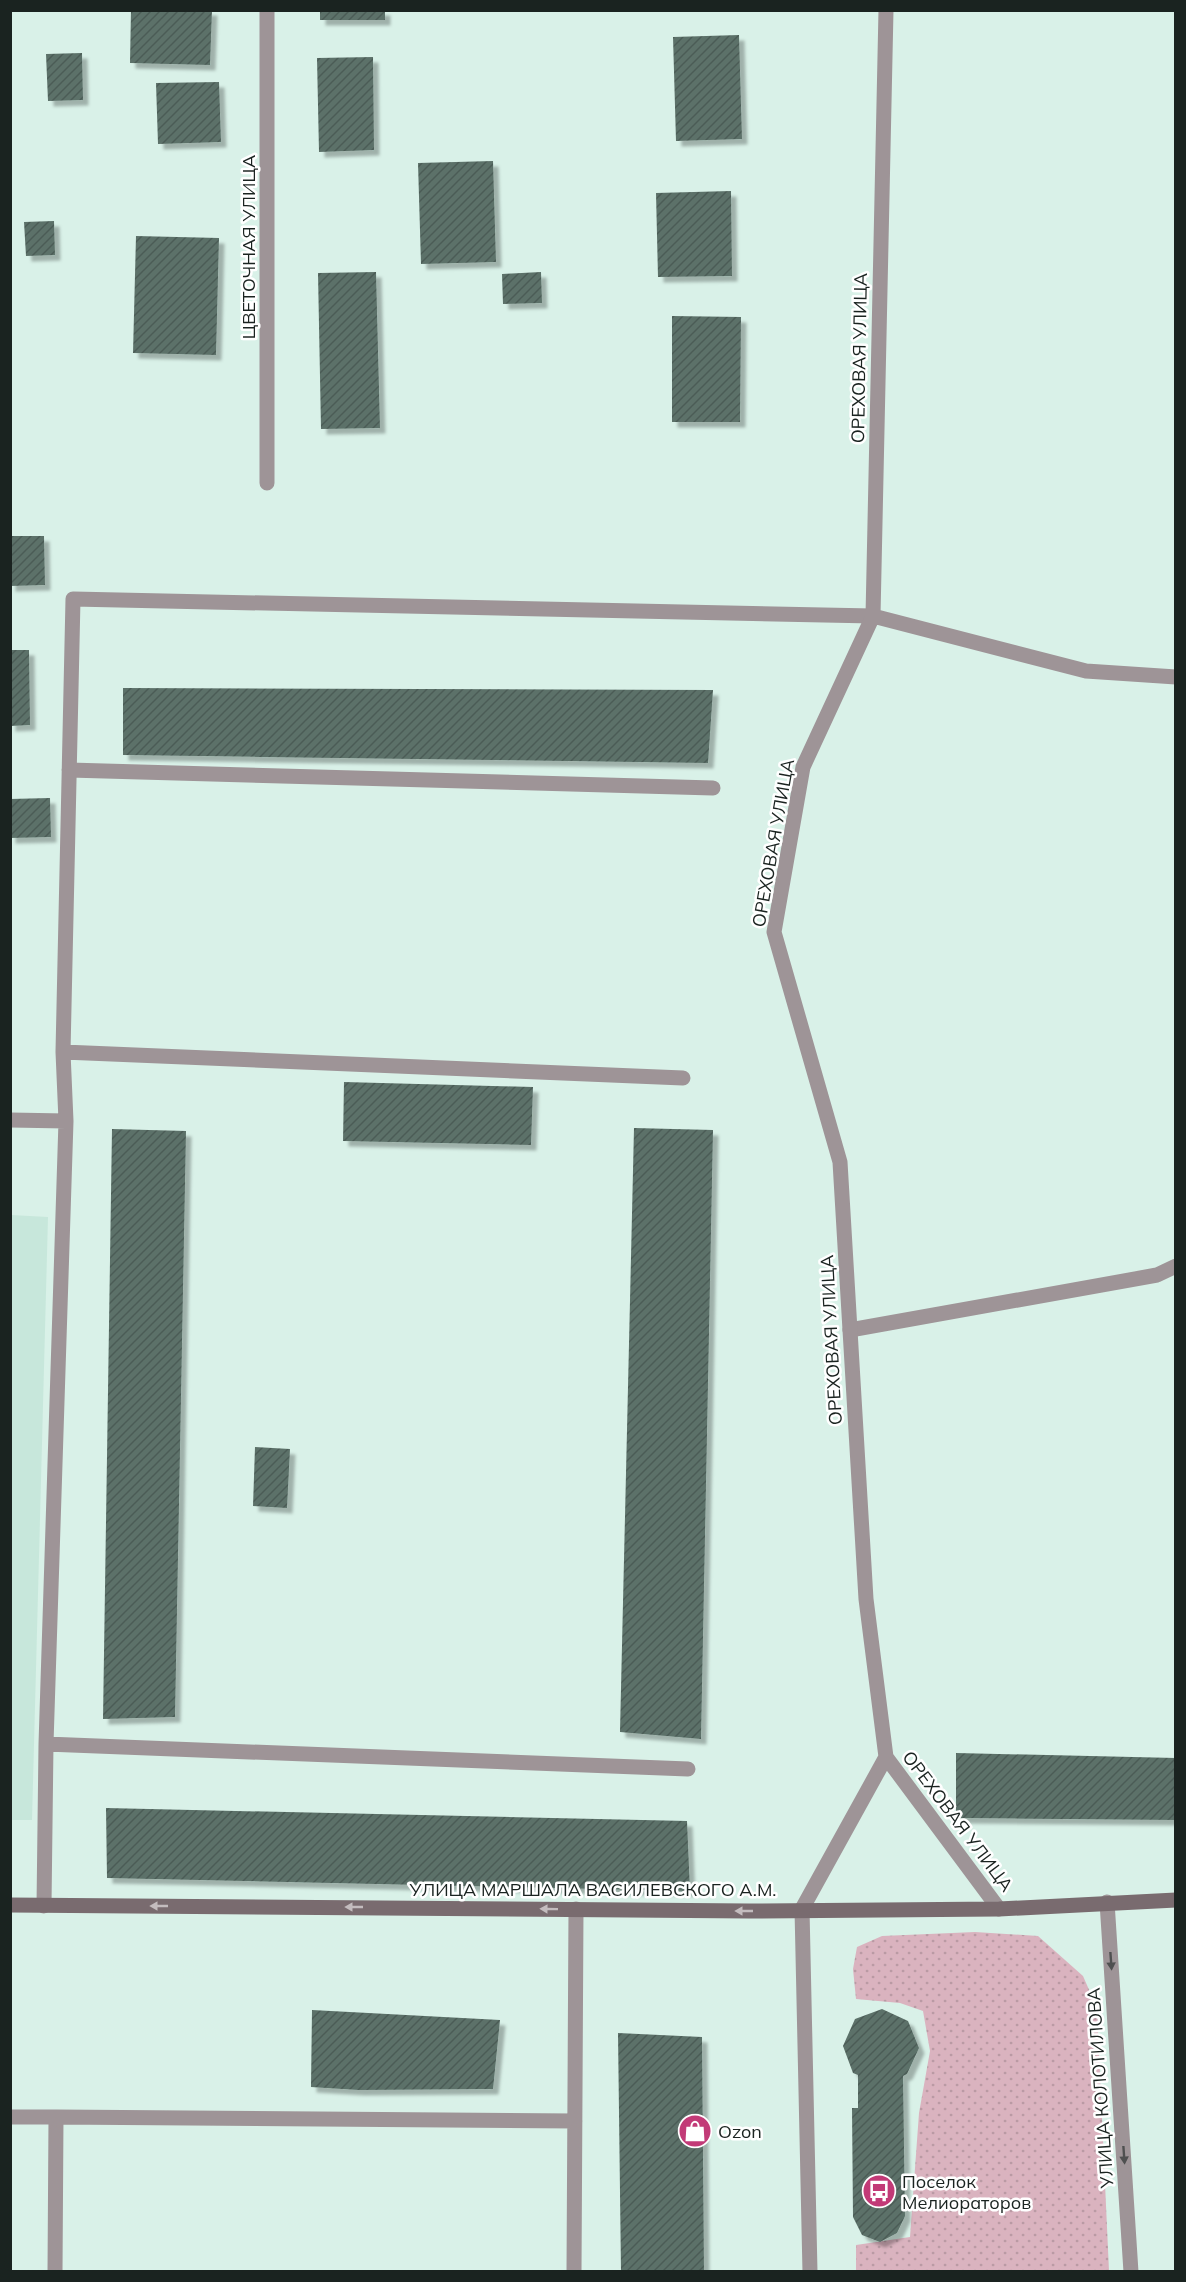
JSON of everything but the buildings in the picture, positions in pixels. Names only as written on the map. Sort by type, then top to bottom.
[{"type":"main road","name":"УЛИЦА МАРШАЛА ВАСИЛЕВСКОГО А.М.","points":[[10,1905],[749,1911],[999,1909],[1176,1900]]},
{"type":"street","name":"ЦВЕТОЧНАЯ УЛИЦА","points":[[267,10],[267,483]]},
{"type":"street","name":"ОРЕХОВАЯ УЛИЦА","points":[[886,10],[873,616],[803,766],[774,932],[840,1162],[866,1599],[886,1757],[999,1909]]},
{"type":"street","points":[[44,1906],[46,1744],[66,1121],[63,1052],[73,598],[873,616],[1086,671],[1176,677]]},
{"type":"street","points":[[69,770],[713,788]]},
{"type":"street","points":[[63,1052],[683,1078]]},
{"type":"street","points":[[10,1120],[66,1121]]},
{"type":"street","points":[[850,1330],[1157,1275],[1176,1266]]},
{"type":"street","points":[[46,1744],[688,1769]]},
{"type":"street","name":"ОРЕХОВАЯ УЛИЦА","points":[[802,1909],[886,1757]]},
{"type":"street","name":"УЛИЦА КОЛОТИЛОВА","points":[[1107,1902],[1131,2271]]},
{"type":"street","points":[[574,2271],[576,1909]]},
{"type":"street","points":[[802,1909],[810,2271]]},
{"type":"street","points":[[10,2117],[575,2121]]},
{"type":"street","points":[[55,2271],[56,2117]]},
{"type":"shaded area","points":[[11,1215],[48,1217],[32,1820],[10,1820]]},
{"type":"shaded area","points":[[975,1932],[1038,1936],[1083,1976],[1097,2008],[1109,2271],[856,2271],[856,2245],[910,2237],[919,2113],[930,2051],[923,2011],[900,2003],[856,1999],[853,1969],[857,1947],[882,1936]]},
{"type":"place","name":"Ozon","points":[[695,2131]]},
{"type":"place","name":"Поселок Мелиораторов","points":[[879,2191]]}]
